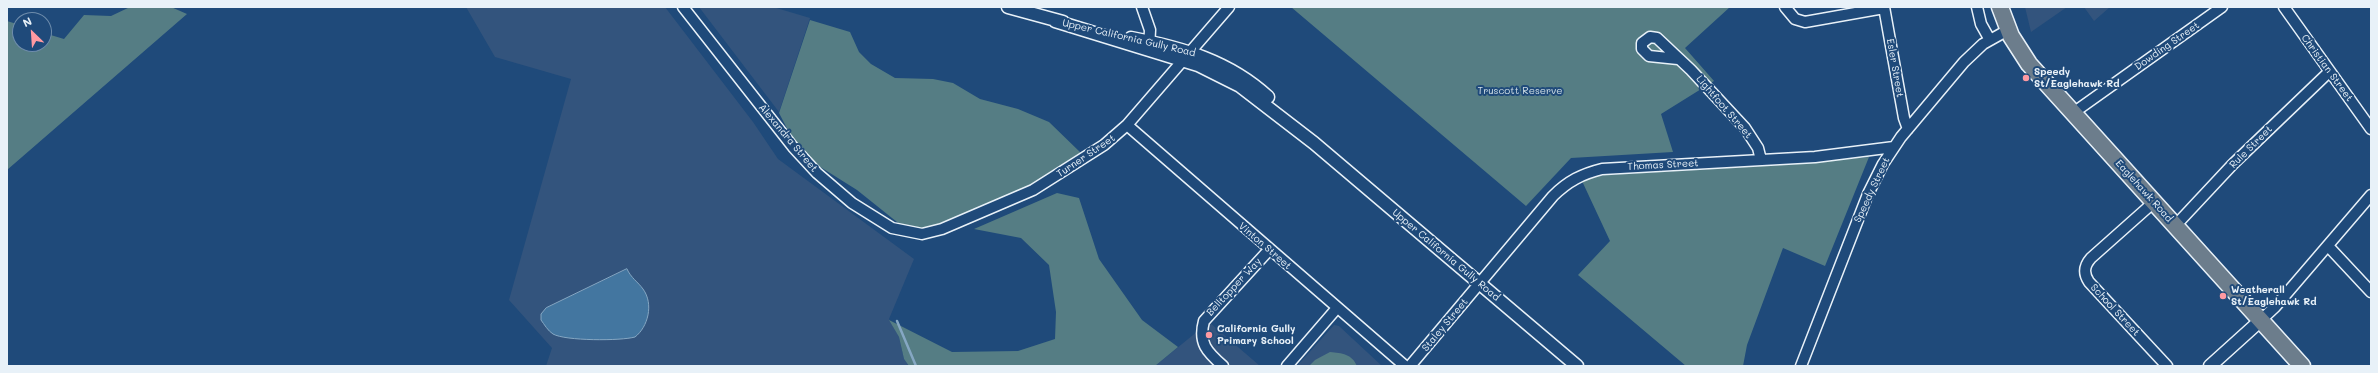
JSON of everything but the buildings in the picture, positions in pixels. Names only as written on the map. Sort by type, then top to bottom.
[{"type":"main road","name":"Eaglehawk Road","points":[[2000,7],[2008,30],[2029,64],[2302,366]]},
{"type":"street","name":"Alexandra Street","points":[[682,7],[793,147],[817,173],[852,203],[886,225],[899,231],[922,234]]},
{"type":"street","name":"Upper California Gully Road","points":[[1008,7],[1227,67],[1252,84],[1314,143],[1577,366]]},
{"type":"street","points":[[1142,7],[1150,30],[1150,46]]},
{"type":"street","name":"Turner Street","points":[[922,234],[942,229],[1033,190],[1104,145],[1127,126],[1229,7]]},
{"type":"street","points":[[1785,7],[1795,19],[1805,22],[1884,7]]},
{"type":"street","name":"Esler Street","points":[[1884,7],[1904,118],[1908,129]]},
{"type":"street","points":[[1977,7],[1980,24],[1990,40]]},
{"type":"street","name":"Dowding Street","points":[[2073,113],[2222,7]]},
{"type":"street","name":"Christian Street","points":[[2284,7],[2371,129]]},
{"type":"street","name":"Speedy Street","points":[[1801,366],[1868,194],[1883,164],[1908,129],[1964,62],[1990,40],[2008,30]]},
{"type":"street","name":"Lightfoot Street","points":[[1678,60],[1698,77],[1745,128],[1758,148],[1761,160]]},
{"type":"street","name":"Rule Street","points":[[2175,226],[2239,159],[2329,72]]},
{"type":"street","name":"Vinton Street","points":[[1127,126],[1405,366]]},
{"type":"street","name":"Thomas Street","points":[[1479,283],[1553,196],[1569,181],[1584,174],[1602,169],[1833,155],[1894,147]]},
{"type":"street","points":[[2210,366],[2276,307],[2371,195]]},
{"type":"street","name":"School Street","points":[[2154,202],[2091,258],[2085,266],[2084,272],[2089,282],[2167,366]]},
{"type":"street","points":[[2328,246],[2371,292]]},
{"type":"street","name":"Belltopper Way","points":[[1223,366],[1203,345],[1201,334],[1204,321],[1269,250]]},
{"type":"street","name":"Staley Street","points":[[1410,366],[1479,283]]},
{"type":"street","points":[[1287,366],[1337,308]]},
{"type":"shaded area","points":[[466,7],[665,7],[753,122],[778,159],[914,259],[889,319],[899,337],[904,359],[909,366],[546,366],[552,348],[509,300],[571,79],[495,57]]},
{"type":"shaded area","points":[[699,7],[773,7],[810,18],[779,112]]},
{"type":"shaded area","points":[[2025,7],[2067,7],[2031,32]]},
{"type":"shaded area","points":[[2084,7],[2110,7],[2094,21]]},
{"type":"shaded area","points":[[627,269],[630,275],[643,289],[649,308],[646,321],[640,333],[635,337],[593,340],[569,338],[551,333],[541,320],[541,314],[546,308]]},
{"type":"shaded area","name":"California Gully Primary School","points":[[1209,322],[1260,366],[1155,366]]},
{"type":"shaded area","name":"California Gully Primary School","points":[[1334,325],[1339,326],[1382,366],[1297,366]]},
{"type":"green space","points":[[130,7],[171,7],[187,14],[7,170],[7,21],[12,23],[12,52],[52,52],[52,35],[64,39],[84,15],[111,16]]},
{"type":"green space","name":"Truscott Reserve","points":[[1291,7],[1730,7],[1685,48],[1714,81],[1661,114],[1673,152],[1571,158],[1526,206]]},
{"type":"green space","points":[[810,20],[850,32],[859,52],[871,64],[895,78],[933,79],[953,83],[980,99],[1018,109],[1049,122],[1081,153],[1025,189],[923,230],[902,226],[857,190],[814,163],[793,140],[779,113]]},
{"type":"green space","points":[[1869,157],[1825,266],[1783,248],[1747,345],[1743,366],[1686,366],[1578,275],[1610,241],[1582,181],[1584,180],[1604,175],[1743,167]]},
{"type":"green space","points":[[1057,193],[1079,198],[1099,259],[1142,320],[1178,347],[1155,366],[909,366],[904,359],[899,337],[889,320],[952,352],[1018,351],[1055,339],[1056,312],[1049,265],[1021,238],[974,229]]},
{"type":"green space","points":[[1330,352],[1346,355],[1355,362],[1357,366],[1309,366],[1315,360]]},
{"type":"waterway","points":[[897,321],[916,366]]},
{"type":"place","name":"Speedy St/Eaglehawk Rd","points":[[2026,78]]},
{"type":"place","name":"Weatherall St/Eaglehawk Rd","points":[[2223,296]]},
{"type":"place","name":"California Gully Primary School","points":[[1209,335]]}]
